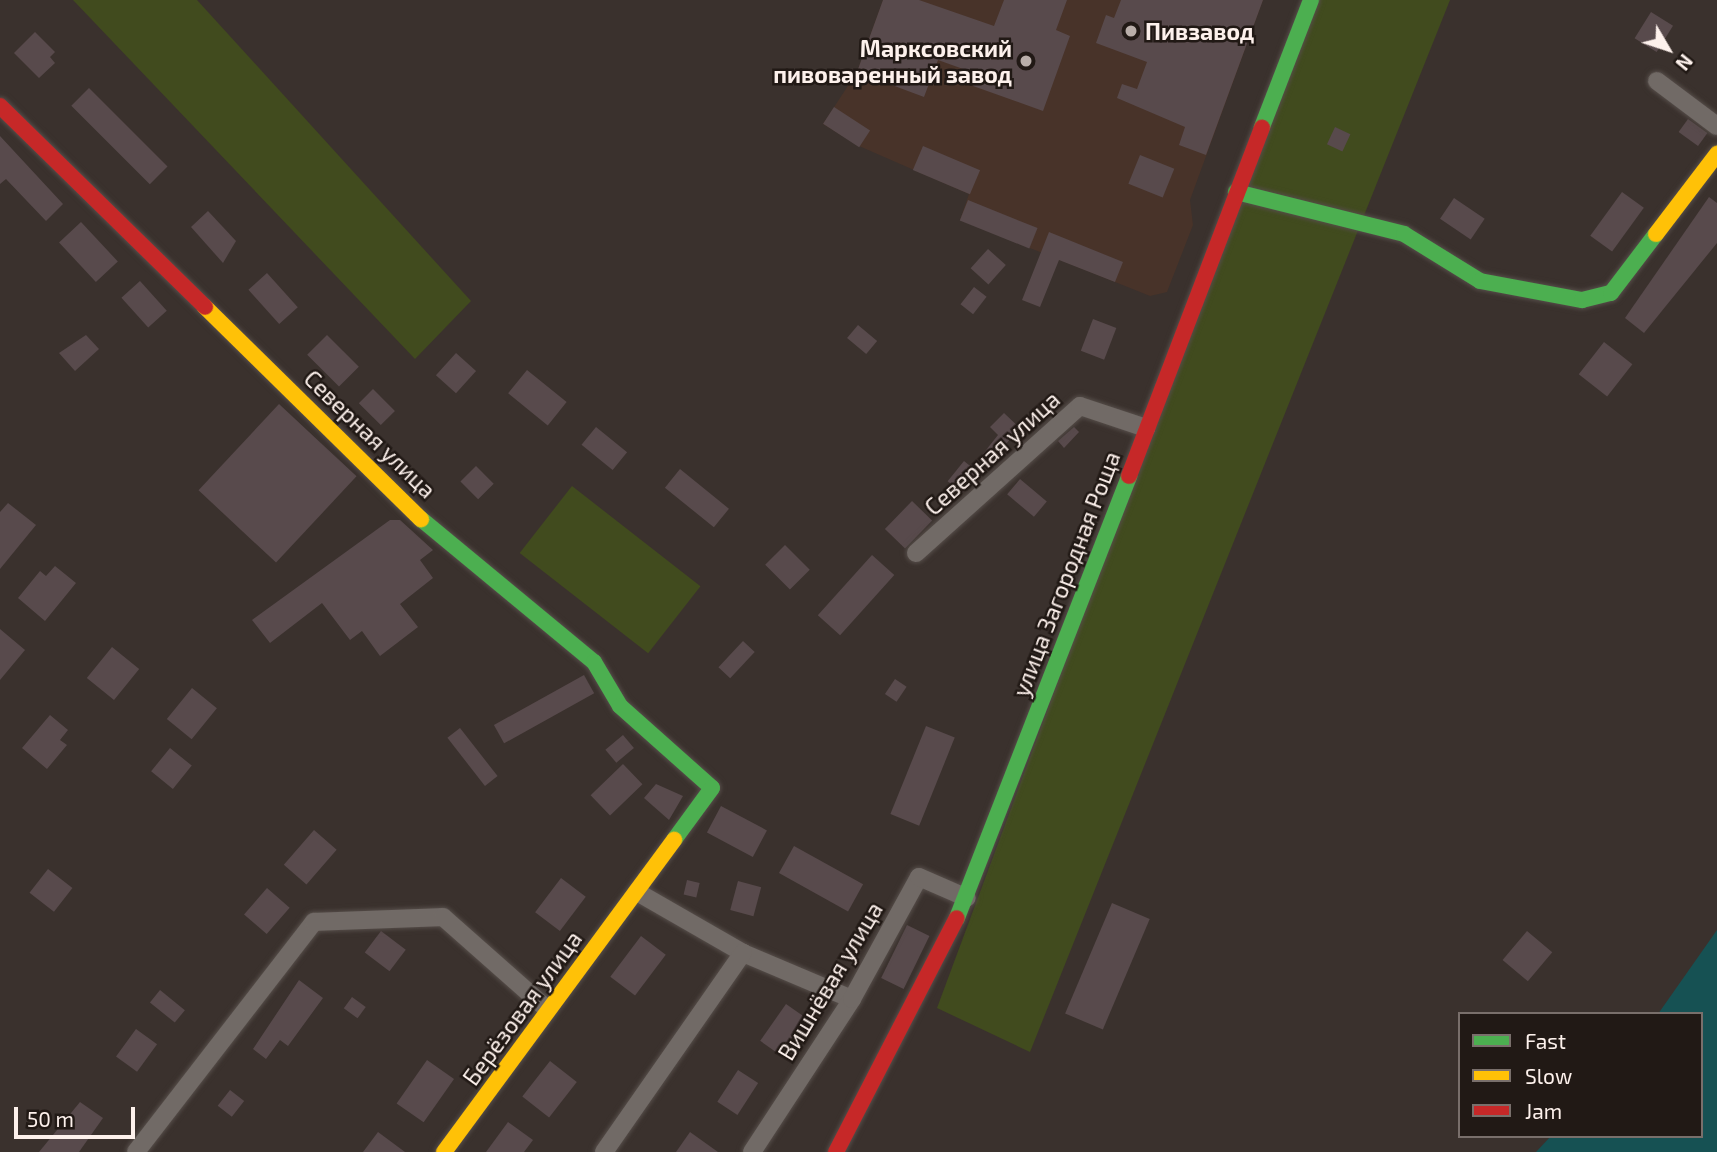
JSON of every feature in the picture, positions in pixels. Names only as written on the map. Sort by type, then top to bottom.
[{"type":"street","name":"улица Загородная Роща","points":[[836,1152],[967,898],[1311,0]]},
{"type":"street","points":[[1657,81],[1717,126]]},
{"type":"street","name":"Северная улица","points":[[0,106],[418,516],[594,662],[620,706],[712,788]]},
{"type":"street","points":[[1236,192],[1404,234],[1480,281],[1582,300],[1611,293],[1717,154]]},
{"type":"street","name":"Северная улица","points":[[916,553],[1080,406],[1146,428]]},
{"type":"street","name":"Берёзовая улица","points":[[444,1152],[712,788]]},
{"type":"street","name":"Вишнёвая улица","points":[[752,1152],[852,999],[919,877],[967,898]]},
{"type":"street","points":[[637,892],[743,953],[852,999]]},
{"type":"street","points":[[136,1152],[314,922],[443,918],[547,1009]]},
{"type":"street","points":[[604,1152],[743,953]]},
{"type":"shaded area","points":[[883,0],[1263,0],[1190,200],[1193,225],[1167,292],[1150,296],[960,220],[969,194],[859,146],[823,124],[857,72]]},
{"type":"green space","points":[[73,0],[197,0],[471,301],[415,359]]},
{"type":"green space","points":[[1311,0],[1450,0],[1030,1052],[937,1008]]},
{"type":"green space","points":[[572,486],[700,586],[648,653],[520,553]]},
{"type":"water","points":[[1717,930],[1717,1152],[1536,1152],[1549,1138],[1703,1138],[1703,1012],[1659,1012]]},
{"type":"building","points":[[883,0],[919,0],[994,26],[1004,0],[1067,0],[1056,30],[1070,36],[1043,111],[973,86],[977,74],[938,60],[924,97],[857,72]]},
{"type":"building","points":[[1121,0],[1263,0],[1206,155],[1179,145],[1185,127],[1117,98],[1122,84],[1137,89],[1147,62],[1096,43],[1106,15],[1114,18]]},
{"type":"building","points":[[1651,12],[1673,26],[1657,52],[1635,38]]},
{"type":"building","points":[[35,32],[55,52],[50,57],[55,63],[39,78],[14,53]]},
{"type":"building","points":[[89,88],[167,166],[150,184],[71,106]]},
{"type":"building","points":[[834,107],[870,130],[859,147],[823,124]]},
{"type":"building","points":[[1688,119],[1707,133],[1698,146],[1679,132]]},
{"type":"building","points":[[1335,127],[1350,134],[1342,151],[1327,144]]},
{"type":"building","points":[[0,136],[63,204],[46,221],[6,179],[0,184]]},
{"type":"building","points":[[923,146],[980,170],[970,194],[913,170]]},
{"type":"building","points":[[1140,155],[1174,169],[1163,198],[1128,184]]},
{"type":"building","points":[[1622,192],[1644,208],[1612,252],[1590,236]]},
{"type":"building","points":[[1709,197],[1717,203],[1717,243],[1644,333],[1625,318]]},
{"type":"building","points":[[1454,198],[1485,219],[1471,239],[1440,219]]},
{"type":"building","points":[[968,200],[1038,228],[1029,248],[960,220]]},
{"type":"building","points":[[208,211],[236,241],[223,263],[191,227]]},
{"type":"building","points":[[81,222],[118,261],[96,282],[59,242]]},
{"type":"building","points":[[1049,232],[1123,262],[1115,282],[1059,260],[1040,307],[1022,300]]},
{"type":"building","points":[[988,249],[1006,265],[988,284],[971,268]]},
{"type":"building","points":[[267,273],[298,307],[279,324],[248,290]]},
{"type":"building","points":[[140,281],[167,311],[148,327],[121,298]]},
{"type":"building","points":[[974,287],[987,297],[973,314],[960,304]]},
{"type":"building","points":[[1093,319],[1116,328],[1104,360],[1081,351]]},
{"type":"building","points":[[858,325],[877,341],[866,354],[847,338]]},
{"type":"building","points":[[86,335],[99,349],[75,371],[59,353]]},
{"type":"building","points":[[327,335],[359,367],[339,387],[307,355]]},
{"type":"building","points":[[1604,342],[1632,364],[1607,396],[1579,374]]},
{"type":"building","points":[[456,353],[476,371],[456,393],[436,375]]},
{"type":"building","points":[[527,370],[567,402],[548,425],[508,393]]},
{"type":"building","points":[[373,389],[395,411],[381,425],[359,403]]},
{"type":"building","points":[[279,404],[357,476],[276,563],[199,490]]},
{"type":"building","points":[[1004,413],[1020,428],[990,462],[982,455],[998,435],[990,427]]},
{"type":"building","points":[[596,427],[627,452],[613,470],[582,445]]},
{"type":"building","points":[[1074,427],[1079,432],[1064,448],[1058,441]]},
{"type":"building","points":[[964,461],[979,473],[962,493],[948,481]]},
{"type":"building","points":[[476,466],[494,484],[478,499],[460,482]]},
{"type":"building","points":[[680,469],[729,509],[714,527],[665,488]]},
{"type":"building","points":[[1020,479],[1047,501],[1034,517],[1007,494]]},
{"type":"building","points":[[912,501],[932,520],[905,549],[885,529]]},
{"type":"building","points":[[8,503],[36,525],[0,569],[0,512]]},
{"type":"building","points":[[390,520],[400,520],[433,550],[420,560],[433,578],[400,604],[418,627],[380,656],[362,631],[350,640],[322,603],[270,643],[252,620]]},
{"type":"building","points":[[785,545],[810,570],[790,590],[765,565]]},
{"type":"building","points":[[872,555],[894,575],[840,635],[818,615]]},
{"type":"building","points":[[55,566],[76,583],[45,621],[18,598],[40,571],[46,576]]},
{"type":"building","points":[[0,629],[25,650],[0,680]]},
{"type":"building","points":[[743,641],[755,652],[730,678],[718,667]]},
{"type":"building","points":[[112,647],[139,669],[114,700],[87,678]]},
{"type":"building","points":[[584,675],[594,693],[504,743],[494,725]]},
{"type":"building","points":[[895,679],[907,687],[897,702],[885,694]]},
{"type":"building","points":[[192,688],[217,708],[192,739],[167,719]]},
{"type":"building","points":[[50,715],[68,730],[60,740],[67,745],[47,769],[22,748]]},
{"type":"building","points":[[926,726],[955,738],[919,826],[890,814]]},
{"type":"building","points":[[460,728],[498,776],[485,786],[447,738]]},
{"type":"building","points":[[623,735],[634,748],[616,763],[605,750]]},
{"type":"building","points":[[170,748],[192,766],[173,789],[151,771]]},
{"type":"building","points":[[623,764],[642,784],[610,815],[591,795]]},
{"type":"building","points":[[656,784],[683,796],[669,820],[644,798]]},
{"type":"building","points":[[721,806],[767,830],[753,857],[707,832]]},
{"type":"building","points":[[314,830],[337,850],[306,884],[284,865]]},
{"type":"building","points":[[794,846],[863,884],[848,911],[779,873]]},
{"type":"building","points":[[48,869],[72,888],[54,912],[30,893]]},
{"type":"building","points":[[561,878],[586,897],[560,931],[535,912]]},
{"type":"building","points":[[687,880],[700,883],[696,898],[684,895]]},
{"type":"building","points":[[738,881],[761,887],[753,916],[730,910]]},
{"type":"building","points":[[267,888],[290,908],[267,934],[244,914]]},
{"type":"building","points":[[1112,903],[1150,919],[1103,1029],[1065,1013]]},
{"type":"building","points":[[907,925],[929,936],[904,989],[881,978]]},
{"type":"building","points":[[381,931],[406,950],[390,971],[365,953]]},
{"type":"building","points":[[1527,931],[1552,952],[1528,981],[1503,960]]},
{"type":"building","points":[[641,936],[666,955],[635,995],[610,977]]},
{"type":"building","points":[[299,980],[323,998],[288,1046],[280,1040],[266,1059],[253,1049]]},
{"type":"building","points":[[160,990],[185,1010],[175,1023],[150,1002]]},
{"type":"building","points":[[352,997],[366,1007],[358,1018],[344,1008]]},
{"type":"building","points":[[786,1004],[806,1018],[780,1055],[760,1041]]},
{"type":"building","points":[[136,1029],[157,1044],[137,1072],[116,1057]]},
{"type":"building","points":[[427,1060],[454,1079],[424,1122],[397,1103]]},
{"type":"building","points":[[550,1061],[577,1082],[549,1117],[522,1096]]},
{"type":"building","points":[[738,1070],[758,1083],[737,1115],[717,1102]]},
{"type":"building","points":[[230,1090],[244,1101],[232,1117],[218,1106]]},
{"type":"building","points":[[80,1102],[103,1118],[79,1152],[39,1152]]},
{"type":"building","points":[[508,1122],[533,1140],[524,1152],[486,1152]]},
{"type":"building","points":[[378,1132],[405,1152],[363,1152]]},
{"type":"building","points":[[690,1132],[718,1152],[676,1152]]},
{"type":"traffic: fast","points":[[1262,127],[1311,0]]},
{"type":"traffic: fast","points":[[1236,192],[1404,234],[1480,281],[1582,300],[1611,293],[1656,234]]},
{"type":"traffic: fast","points":[[957,918],[1129,476]]},
{"type":"traffic: fast","points":[[421,519],[594,662],[620,706],[712,788],[674,840]]},
{"type":"traffic: slow","points":[[1656,234],[1717,154]]},
{"type":"traffic: slow","points":[[205,307],[421,519]]},
{"type":"traffic: slow","points":[[444,1152],[674,840]]},
{"type":"traffic: jam","points":[[0,106],[205,307]]},
{"type":"traffic: jam","points":[[1129,476],[1262,127]]},
{"type":"traffic: jam","points":[[836,1152],[957,918]]},
{"type":"place","name":"Пивзавод","points":[[1131,31]]},
{"type":"place","name":"Марксовский пивоваренный завод","points":[[1026,61]]}]
